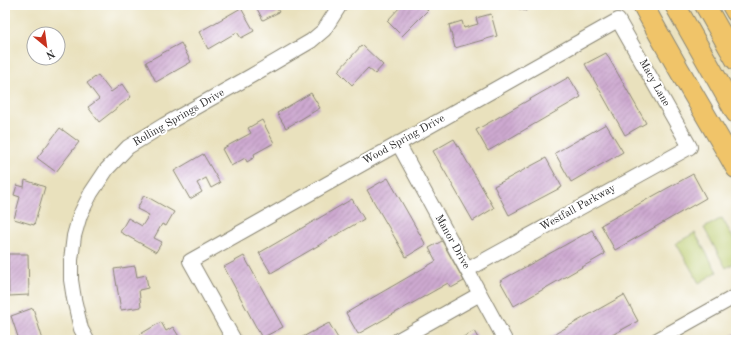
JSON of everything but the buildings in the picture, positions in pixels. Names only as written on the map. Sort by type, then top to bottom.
[{"type":"highway","points":[[643,5],[736,168]]},
{"type":"highway","points":[[675,5],[736,113]]},
{"type":"highway","points":[[705,5],[736,60]]},
{"type":"highway","points":[[732,5],[736,12]]},
{"type":"street","name":"Rolling Springs Drive","points":[[88,340],[81,329],[74,299],[71,280],[72,254],[74,236],[80,215],[91,193],[106,169],[134,143],[311,41],[324,30],[340,5]]},
{"type":"street","name":"Wood Spring Drive","points":[[234,340],[190,261],[618,20]]},
{"type":"street","name":"Macy Lane","points":[[618,20],[690,147]]},
{"type":"street","name":"Manor Drive","points":[[398,143],[505,340]]},
{"type":"street","name":"Westfall Parkway","points":[[467,270],[690,147]]},
{"type":"street","points":[[398,340],[480,294]]},
{"type":"street","points":[[657,340],[736,296]]},
{"type":"green space","points":[[722,218],[736,243],[736,262],[726,268],[704,228]]},
{"type":"green space","points":[[695,233],[717,272],[699,283],[676,243]]}]
